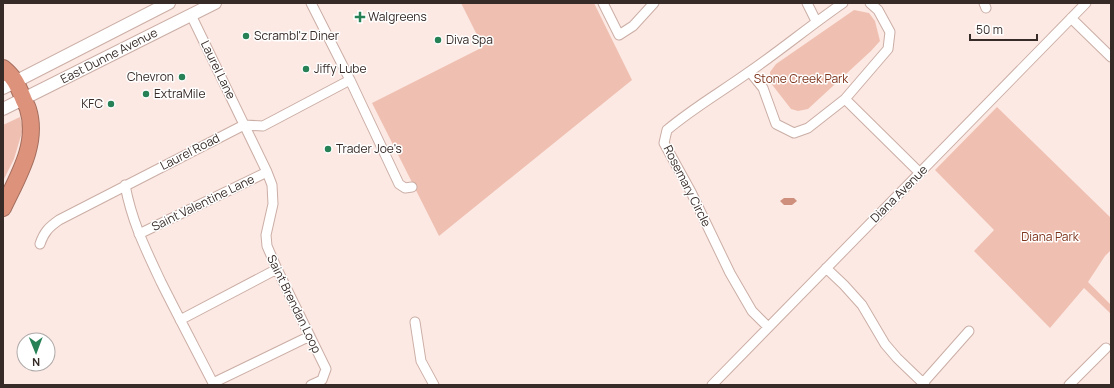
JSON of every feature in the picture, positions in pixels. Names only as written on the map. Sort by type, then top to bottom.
[{"type":"highway","points":[[3,68],[10,85],[23,100],[28,109],[31,134],[30,146],[26,158],[3,208]]},
{"type":"main road","name":"East Dunne Avenue","points":[[10,85],[169,3]]},
{"type":"main road","name":"East Dunne Avenue","points":[[3,109],[215,3]]},
{"type":"street","points":[[311,3],[350,80],[399,184],[405,188],[412,187]]},
{"type":"street","points":[[603,3],[619,35],[633,26],[654,3]]},
{"type":"street","points":[[807,3],[816,21]]},
{"type":"street","name":"Rosemary Circle","points":[[768,327],[752,311],[743,297],[664,143],[667,130],[690,111],[750,72],[816,21],[843,3]]},
{"type":"street","points":[[750,72],[763,88],[776,124],[794,133],[808,128],[845,99],[888,49],[890,32],[878,10],[870,3]]},
{"type":"street","name":"Diana Avenue","points":[[712,385],[1086,3]]},
{"type":"street","name":"Laurel Lane","points":[[191,14],[244,125]]},
{"type":"street","points":[[1071,18],[1111,57]]},
{"type":"street","name":"Laurel Road","points":[[40,244],[43,234],[59,220],[125,185],[244,125],[263,126],[350,80]]},
{"type":"street","points":[[845,99],[920,173]]},
{"type":"street","name":"Saint Brendan Loop","points":[[244,125],[272,185],[273,204],[266,235],[267,246],[326,369],[322,380],[311,385]]},
{"type":"street","name":"Saint Valentine Lane","points":[[138,234],[267,172]]},
{"type":"street","points":[[125,185],[129,207],[138,234],[213,384],[310,336]]},
{"type":"street","points":[[826,268],[862,305],[885,344],[924,384],[969,331]]},
{"type":"street","points":[[180,320],[277,269]]},
{"type":"street","points":[[415,322],[421,361],[434,385]]},
{"type":"street","points":[[1069,385],[1106,348]]},
{"type":"green space","points":[[461,3],[594,3],[632,80],[439,236],[372,103],[483,47]]},
{"type":"green space","name":"Stone Creek Park","points":[[854,10],[869,13],[875,21],[880,41],[808,109],[798,111],[791,109],[770,82],[770,72],[776,64]]},
{"type":"green space","name":"Diana Park","points":[[997,107],[1111,218],[1111,250],[1105,256],[1088,282],[1111,305],[1111,314],[1084,288],[1050,328],[974,251],[994,230],[935,170]]},
{"type":"green space","points":[[20,117],[23,129],[14,159],[3,181],[3,125]]},
{"type":"shaded area","points":[[784,198],[794,198],[797,201],[792,205],[784,205],[780,201]]},
{"type":"place","name":"Walgreens","points":[[360,17]]},
{"type":"place","name":"Scrambl'z Diner","points":[[246,36]]},
{"type":"place","name":"Diva Spa","points":[[438,40]]},
{"type":"place","name":"Jiffy Lube","points":[[306,69]]},
{"type":"place","name":"Chevron","points":[[182,77]]},
{"type":"place","name":"ExtraMile","points":[[146,94]]},
{"type":"place","name":"KFC","points":[[111,104]]},
{"type":"place","name":"Trader Joe's","points":[[328,149]]}]
